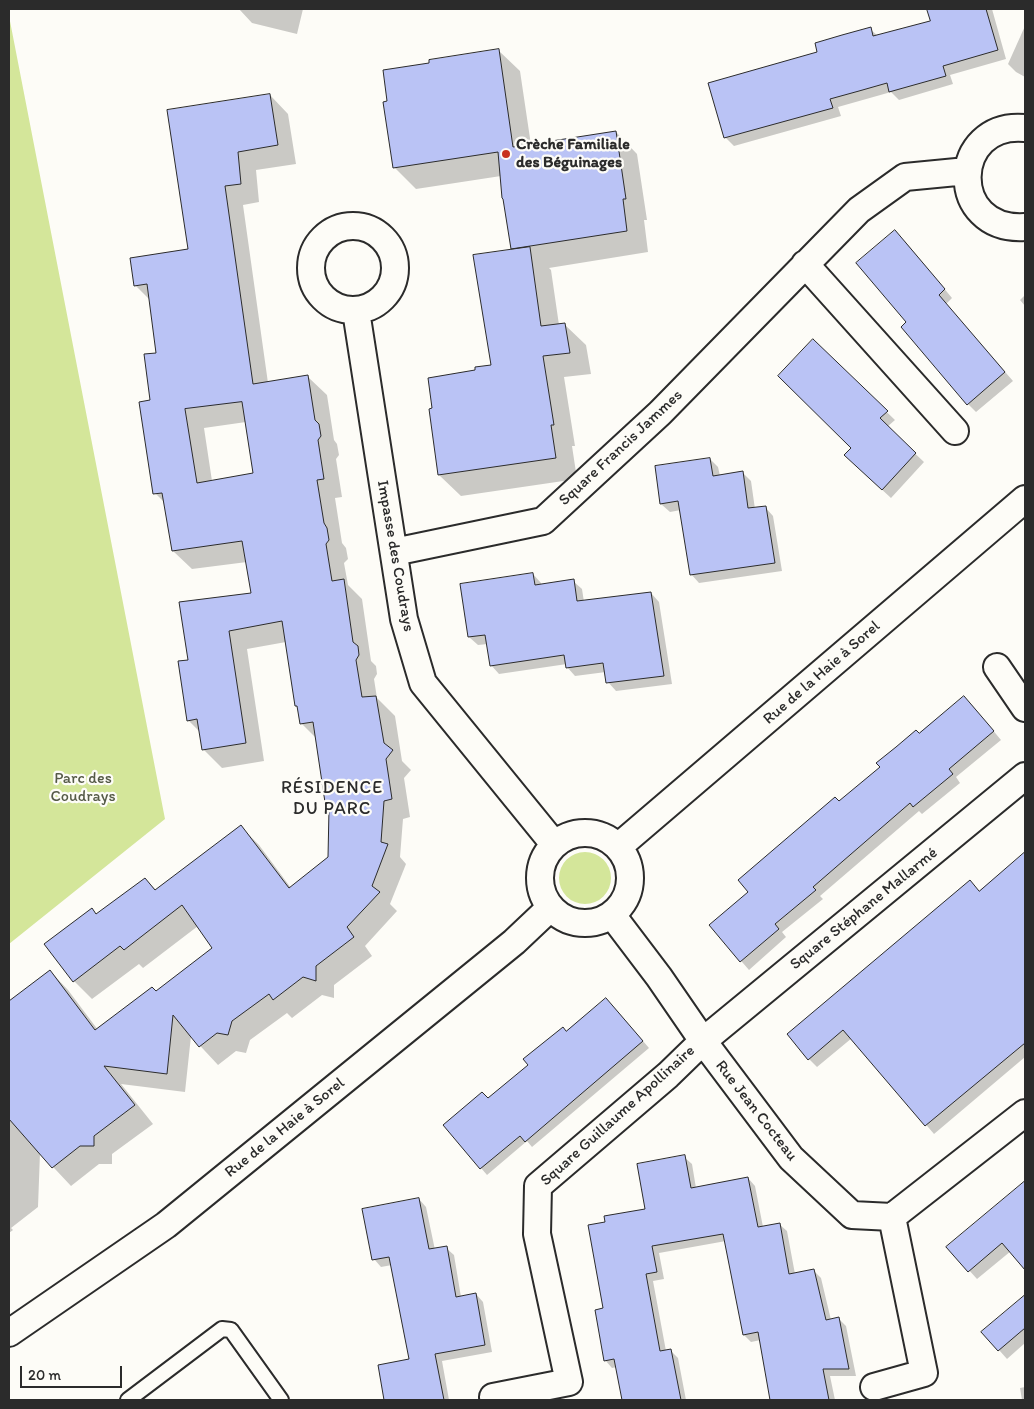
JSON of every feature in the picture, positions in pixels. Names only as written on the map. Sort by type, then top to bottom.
[{"type":"street","points":[[1025,128],[1014,127],[997,131],[982,141],[972,155],[967,171],[968,187],[973,202],[983,215],[997,223],[1012,228],[1025,227]]},
{"type":"street","name":"Square Francis Jammes","points":[[394,552],[542,521],[660,413],[859,210],[905,177],[967,171]]},
{"type":"street","points":[[805,264],[955,431]]},
{"type":"street","name":"Impasse des Coudrays","points":[[356,311],[404,619],[423,683],[554,844]]},
{"type":"street","name":"Rue de la Haie à Sorel","points":[[618,847],[1025,500]]},
{"type":"street","points":[[997,667],[1025,708]]},
{"type":"street","name":"Square Stéphane Mallarmé","points":[[702,1041],[1025,776]]},
{"type":"street","points":[[580,833],[594,833],[607,838],[618,847],[626,858],[630,870],[631,883],[628,895],[612,915],[600,922],[586,924],[560,917],[550,908],[543,896],[540,868],[545,856],[554,844],[566,837],[580,833]]},
{"type":"street","name":"Rue de la Haie à Sorel","points":[[9,1333],[166,1225],[514,942],[550,908]]},
{"type":"street","name":"Rue Jean Cocteau","points":[[612,915],[659,977],[702,1041],[791,1158],[852,1215],[892,1217]]},
{"type":"street","name":"Square Guillaume Apollinaire","points":[[493,1397],[569,1382],[537,1234],[538,1186],[668,1075],[702,1041]]},
{"type":"street","points":[[874,1387],[924,1373],[892,1217],[1025,1113]]},
{"type":"lane","points":[[128,1400],[222,1329],[227,1328],[231,1330],[281,1400]]},
{"type":"green space","name":"Parc des Coudrays","points":[[9,16],[165,819],[9,944]]},
{"type":"green space","points":[[585,852],[599,856],[607,864],[611,878],[607,892],[599,900],[585,904],[571,900],[563,892],[559,878],[563,864],[571,856]]},
{"type":"building","points":[[927,9],[986,9],[998,50],[943,66],[946,76],[889,92],[887,83],[830,99],[833,108],[724,138],[708,83],[817,52],[815,43],[842,35],[871,27],[873,36],[930,21]]},
{"type":"building","points":[[499,49],[513,147],[616,131],[626,199],[623,199],[627,231],[511,249],[502,198],[498,152],[393,168],[383,102],[387,101],[383,70],[429,63],[429,60]]},
{"type":"building","points":[[270,94],[278,145],[238,152],[241,184],[225,186],[253,384],[308,375],[315,420],[319,424],[321,436],[318,440],[324,479],[317,480],[324,523],[329,540],[326,544],[332,581],[344,579],[353,642],[358,646],[359,655],[356,660],[362,697],[376,696],[384,743],[393,750],[386,759],[392,799],[384,801],[381,842],[388,844],[372,886],[380,892],[347,927],[354,937],[316,966],[316,981],[303,977],[273,1000],[269,994],[232,1021],[228,1035],[217,1033],[199,1047],[173,1015],[167,1074],[104,1066],[135,1105],[94,1136],[94,1146],[80,1146],[52,1168],[9,1119],[9,1001],[50,970],[95,1030],[152,987],[156,991],[212,948],[182,905],[124,950],[120,946],[73,982],[44,944],[92,908],[96,914],[145,878],[155,890],[241,825],[289,888],[328,857],[329,809],[326,809],[313,722],[300,724],[297,706],[295,706],[282,621],[229,631],[246,743],[202,750],[197,719],[187,721],[178,661],[188,660],[179,602],[251,593],[242,541],[172,551],[162,493],[153,494],[139,402],[150,400],[144,354],[156,353],[147,284],[134,286],[130,258],[188,249],[167,110]],"holes":[[[242,402],[253,473],[197,483],[185,409]]]},
{"type":"building","points":[[895,230],[945,289],[939,295],[1005,372],[967,405],[901,327],[906,322],[856,263]]},
{"type":"building","points":[[530,247],[541,326],[565,323],[570,353],[543,356],[554,425],[551,425],[556,458],[438,475],[429,409],[432,408],[428,378],[475,370],[475,367],[491,365],[473,255]]},
{"type":"building","points":[[813,339],[888,411],[880,418],[916,453],[882,490],[844,455],[851,448],[778,376]]},
{"type":"building","points":[[710,458],[713,476],[743,471],[748,508],[766,506],[775,563],[690,575],[678,501],[660,504],[655,466]]},
{"type":"building","points":[[533,573],[535,585],[574,579],[577,601],[651,592],[664,676],[606,683],[603,663],[566,668],[564,655],[490,666],[485,635],[468,637],[460,584]]},
{"type":"building","points":[[964,696],[994,731],[949,769],[953,774],[913,807],[910,803],[813,887],[816,890],[775,924],[779,929],[740,962],[709,925],[748,892],[738,880],[835,797],[839,801],[880,767],[876,763],[916,730],[919,733]]},
{"type":"building","points":[[1025,852],[1025,1043],[925,1126],[843,1030],[808,1060],[787,1034],[970,880],[979,891]]},
{"type":"building","points":[[606,998],[643,1041],[525,1142],[520,1136],[480,1169],[443,1125],[482,1092],[488,1098],[528,1065],[523,1059],[563,1027],[566,1031]]},
{"type":"building","points":[[685,1155],[691,1188],[748,1177],[758,1227],[780,1223],[789,1274],[814,1269],[826,1320],[839,1317],[849,1369],[823,1369],[829,1400],[770,1400],[758,1332],[743,1335],[723,1234],[652,1246],[657,1272],[646,1274],[660,1351],[671,1349],[681,1400],[622,1400],[614,1359],[604,1361],[595,1310],[603,1308],[588,1225],[605,1222],[604,1216],[645,1209],[637,1164]]},
{"type":"building","points":[[1025,1181],[1025,1270],[1002,1243],[968,1272],[946,1247]]},
{"type":"building","points":[[419,1198],[429,1249],[447,1246],[456,1297],[476,1293],[485,1345],[435,1354],[444,1400],[384,1400],[378,1365],[409,1359],[389,1257],[372,1260],[362,1209]]},
{"type":"building","points":[[1025,1295],[1025,1328],[998,1351],[981,1332]]},
{"type":"place","name":"Crèche Familiale des Béguinages","points":[[506,154]]},
{"type":"district","name":"RÉSIDENCE DU PARC","points":[[332,798]]}]
